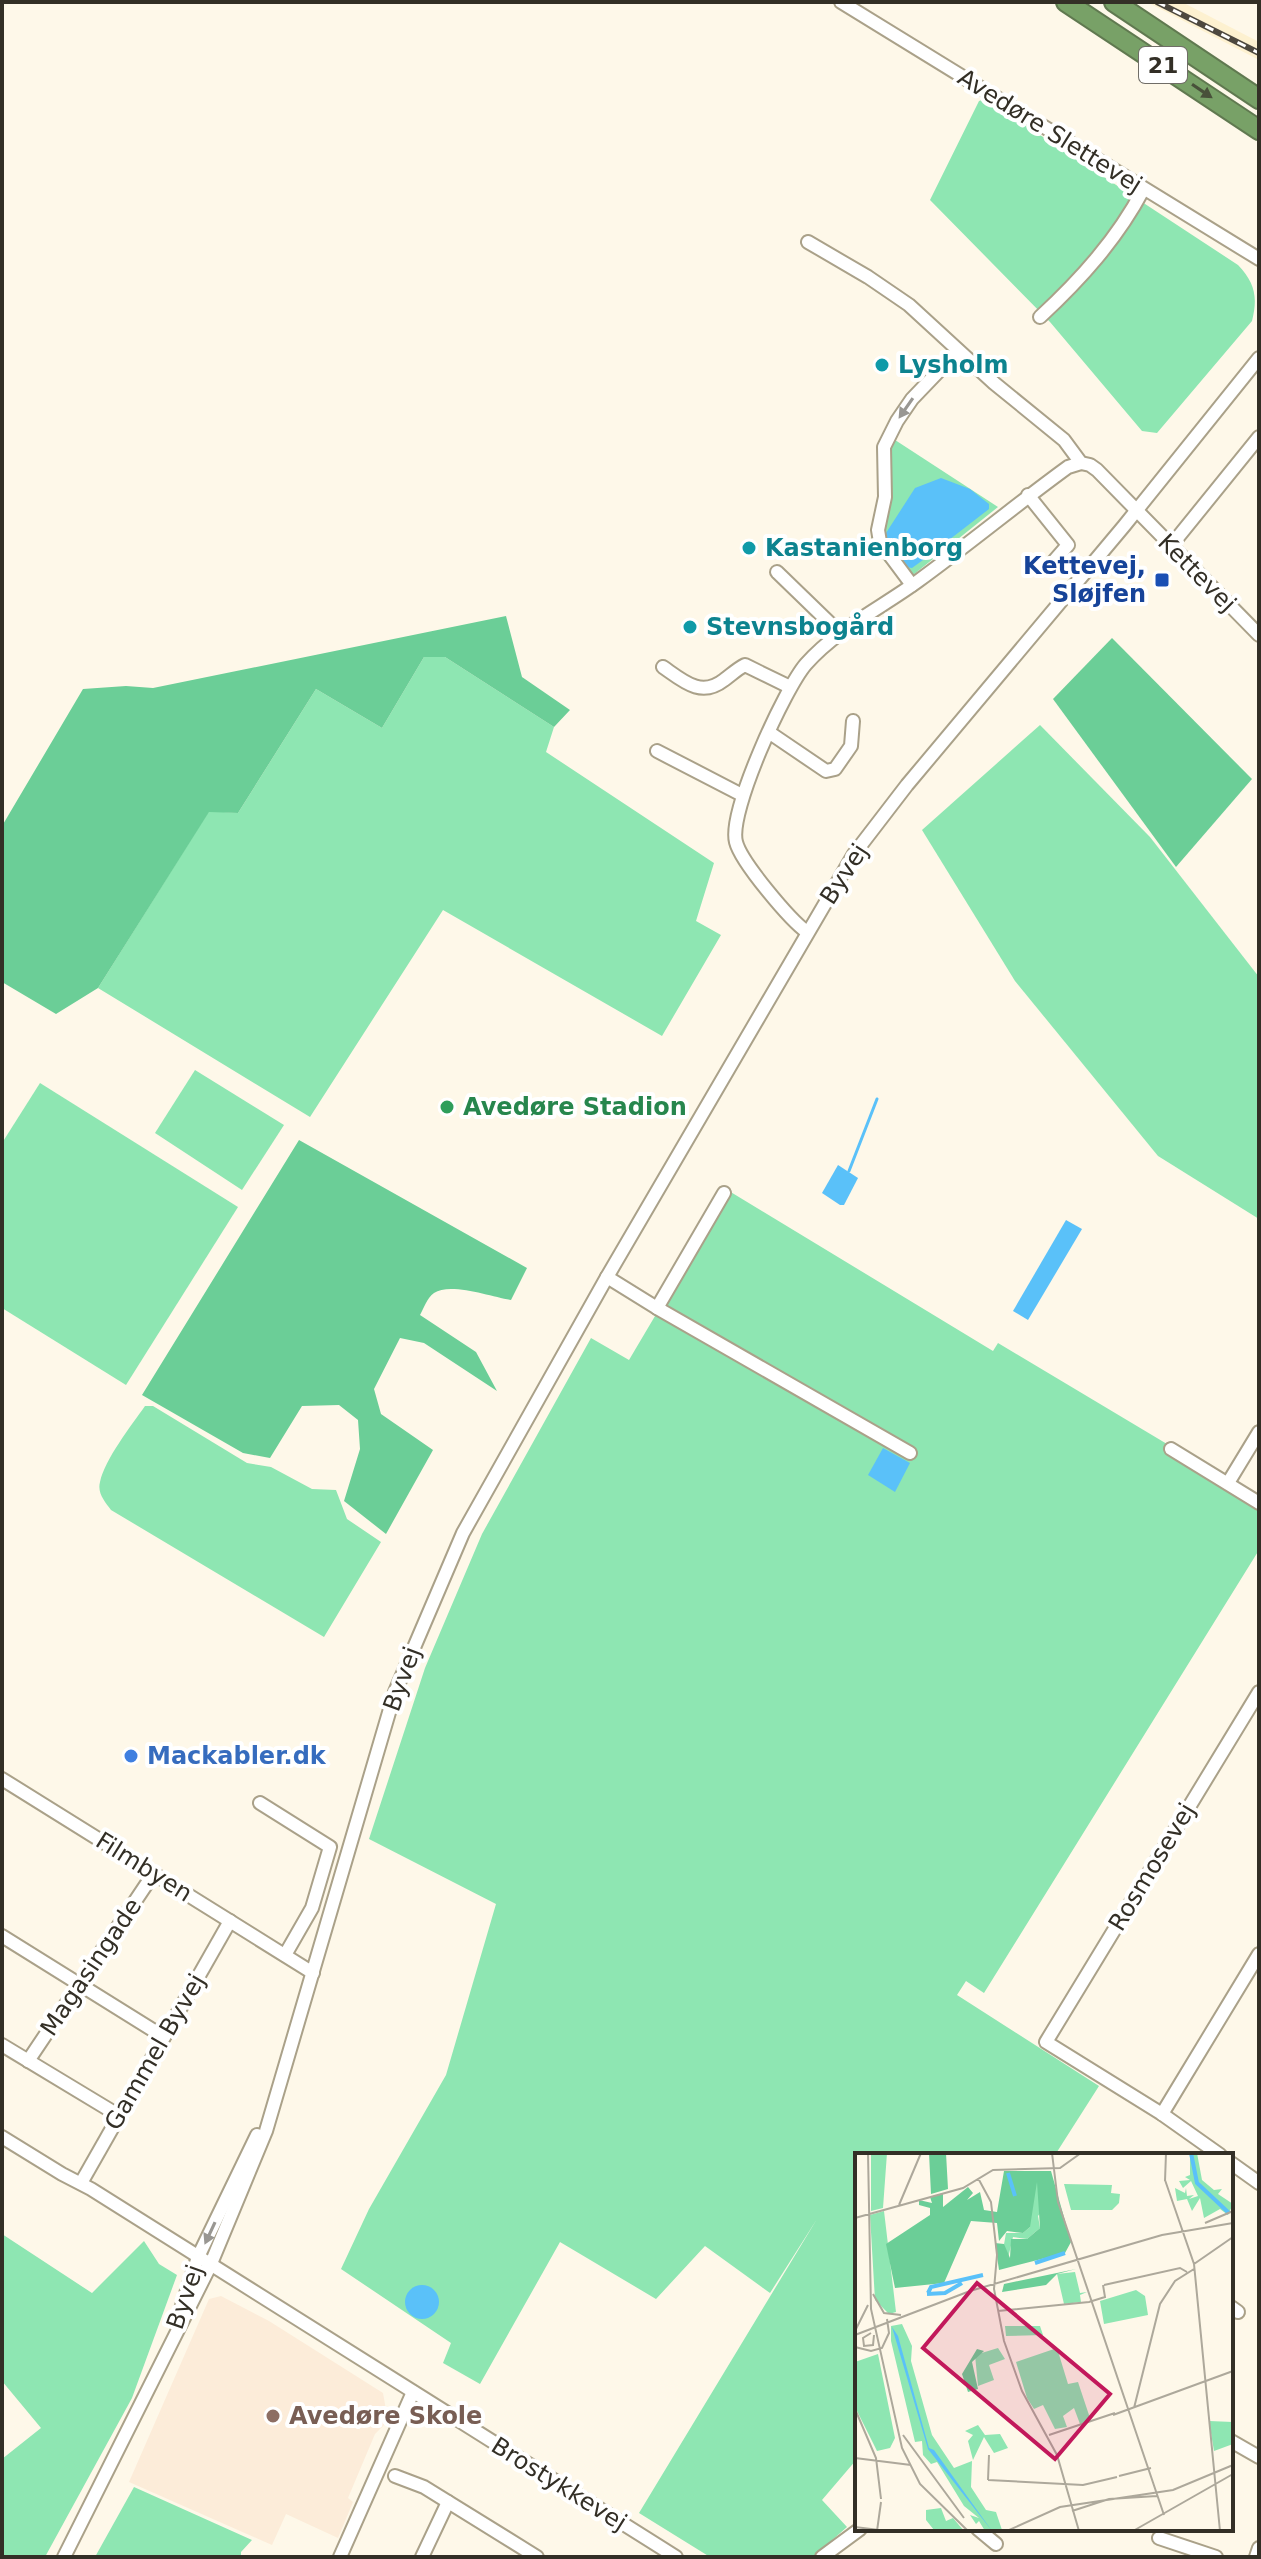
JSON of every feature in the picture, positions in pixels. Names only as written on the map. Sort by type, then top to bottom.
[{"type":"highway","name":"21","points":[[1066,2],[1259,130]]},
{"type":"highway","name":"21","points":[[1114,2],[1259,99]]},
{"type":"street","name":"Avedøre Slettevej","points":[[841,2],[1259,259]]},
{"type":"street","points":[[1040,317],[1101,254],[1125,223],[1143,190]]},
{"type":"street","name":"Kettevej","points":[[808,242],[909,305],[958,351],[1064,440],[1081,463],[1094,467],[1259,635]]},
{"type":"street","points":[[912,585],[880,542],[878,530],[885,497],[884,447],[912,399],[958,351]]},
{"type":"street","name":"Byvej","points":[[166,2354],[198,2257],[270,2112],[285,2074],[395,1692],[463,1533],[607,1277],[854,854],[907,785],[1259,358]]},
{"type":"street","points":[[1170,547],[1259,437]]},
{"type":"street","points":[[807,932],[792,919],[739,850],[735,840],[742,795],[790,687],[807,662],[840,633],[912,585],[1028,495],[1068,467],[1081,463]]},
{"type":"street","points":[[1028,495],[1068,545],[1047,569]]},
{"type":"street","points":[[777,572],[840,633]]},
{"type":"street","points":[[663,667],[699,689],[721,683],[745,665],[790,687]]},
{"type":"street","points":[[770,733],[826,771],[835,769],[851,746],[853,721]]},
{"type":"street","points":[[657,751],[742,795]]},
{"type":"street","points":[[657,1308],[724,1193]]},
{"type":"street","points":[[607,1277],[910,1453]]},
{"type":"street","points":[[1228,1483],[1259,1432]]},
{"type":"street","points":[[1171,1449],[1259,1503]]},
{"type":"street","name":"Rosmosevej","points":[[1162,2114],[1046,2042],[1259,1692]]},
{"type":"street","name":"Filmbyen","points":[[2,1779],[313,1973]]},
{"type":"street","points":[[260,1803],[330,1847],[312,1908],[285,1955]]},
{"type":"street","name":"Magasingade","points":[[28,2061],[154,1873]]},
{"type":"street","name":"Gammel Byvej","points":[[81,2183],[230,1921]]},
{"type":"street","points":[[2,1936],[164,2037]]},
{"type":"street","points":[[1217,2153],[1162,2114],[1259,1954]]},
{"type":"street","points":[[2,2045],[113,2112]]},
{"type":"street","name":"Byvej","points":[[64,2557],[210,2266],[266,2131],[270,2112]]},
{"type":"street","name":"Brostykkevej","points":[[2,2137],[81,2183],[676,2557]]},
{"type":"street","points":[[1233,2164],[1259,2183]]},
{"type":"street","points":[[340,2557],[413,2392]]},
{"type":"street","points":[[1233,2442],[1259,2457]]},
{"type":"street","points":[[395,2476],[424,2487],[537,2557]]},
{"type":"street","points":[[422,2557],[448,2502]]},
{"type":"street","points":[[822,2557],[837,2552],[858,2531]]},
{"type":"street","points":[[980,2531],[996,2544]]},
{"type":"street","points":[[1159,2538],[1216,2557]]},
{"type":"street","points":[[1256,2557],[1259,2548]]},
{"type":"shaded area","points":[[1147,2],[1182,2],[1259,42],[1259,60]]},
{"type":"shaded area","name":"Avedøre Skole","points":[[221,2296],[269,2321],[383,2393],[388,2421],[375,2434],[348,2498],[353,2502],[338,2538],[286,2514],[272,2545],[129,2482],[209,2299]]},
{"type":"green space","points":[[985,99],[1238,265],[1248,278],[1255,297],[1252,321],[1157,433],[1142,431],[1050,322],[930,200],[979,101]]},
{"type":"green space","points":[[892,438],[998,507],[903,583],[870,544]]},
{"type":"green space","points":[[506,616],[522,677],[570,710],[554,727],[445,657],[424,657],[382,728],[316,689],[238,813],[209,812],[98,988],[56,1014],[2,982],[2,826],[83,689],[153,688]]},
{"type":"green space","points":[[1112,638],[1252,779],[1176,867],[1053,699]]},
{"type":"green space","points":[[424,657],[445,657],[554,727],[546,752],[714,863],[696,921],[721,935],[662,1036],[443,910],[310,1117],[98,988],[209,811],[238,813],[316,689],[382,728]]},
{"type":"green space","points":[[1040,725],[1150,837],[1259,977],[1259,1219],[1158,1156],[1015,981],[922,830]]},
{"type":"green space","points":[[195,1070],[284,1125],[242,1190],[155,1133]]},
{"type":"green space","points":[[40,1083],[238,1207],[126,1385],[2,1308],[2,1143]]},
{"type":"green space","points":[[299,1140],[527,1268],[511,1300],[460,1290],[441,1290],[429,1298],[420,1315],[476,1352],[497,1391],[424,1343],[400,1338],[374,1389],[381,1414],[433,1450],[386,1534],[344,1501],[360,1449],[358,1420],[339,1405],[302,1406],[270,1458],[243,1453],[142,1395]]},
{"type":"green space","points":[[729,1191],[993,1351],[998,1343],[1259,1499],[1259,1550],[984,1993],[966,1981],[957,1995],[1099,2086],[1056,2153],[855,2153],[855,2461],[822,2500],[847,2527],[813,2557],[710,2557],[639,2513],[817,2219],[770,2293],[705,2246],[656,2299],[560,2242],[480,2384],[443,2363],[451,2343],[341,2269],[369,2209],[446,2075],[496,1904],[369,1839],[425,1668],[482,1534],[591,1338],[629,1360]]},
{"type":"green space","points":[[145,1406],[153,1406],[247,1463],[271,1467],[312,1489],[336,1490],[347,1519],[381,1542],[324,1637],[111,1510],[102,1497],[100,1482],[107,1463]]},
{"type":"green space","points":[[2,2234],[92,2293],[144,2241],[159,2264],[177,2275],[132,2398],[45,2557],[2,2557],[2,2459],[41,2428],[2,2381]]},
{"type":"green space","points":[[134,2487],[252,2540],[241,2552],[241,2557],[95,2557]]},
{"type":"water","points":[[941,478],[970,489],[989,504],[989,509],[912,568],[906,567],[885,542],[886,533],[915,488]]},
{"type":"water","points":[[838,1165],[858,1178],[844,1205],[822,1193]]},
{"type":"water","points":[[1066,1220],[1082,1229],[1028,1320],[1013,1311]]},
{"type":"water","points":[[883,1448],[910,1463],[895,1492],[868,1475]]},
{"type":"water","points":[[422,2285],[434,2290],[439,2302],[434,2314],[422,2319],[410,2314],[405,2302],[410,2290]]},
{"type":"waterway","points":[[849,1171],[877,1099]]},
{"type":"railway","points":[[1157,2],[1259,53]]},
{"type":"place","name":"Lysholm","points":[[882,365]]},
{"type":"place","name":"Kastanienborg","points":[[749,548]]},
{"type":"place","name":"Kettevej, Sløjfen","points":[[1162,580]]},
{"type":"place","name":"Stevnsbogård","points":[[690,627]]},
{"type":"place","name":"Avedøre Stadion","points":[[447,1107]]},
{"type":"place","name":"Mackabler.dk","points":[[131,1756]]},
{"type":"place","name":"Avedøre Skole","points":[[273,2416]]}]
